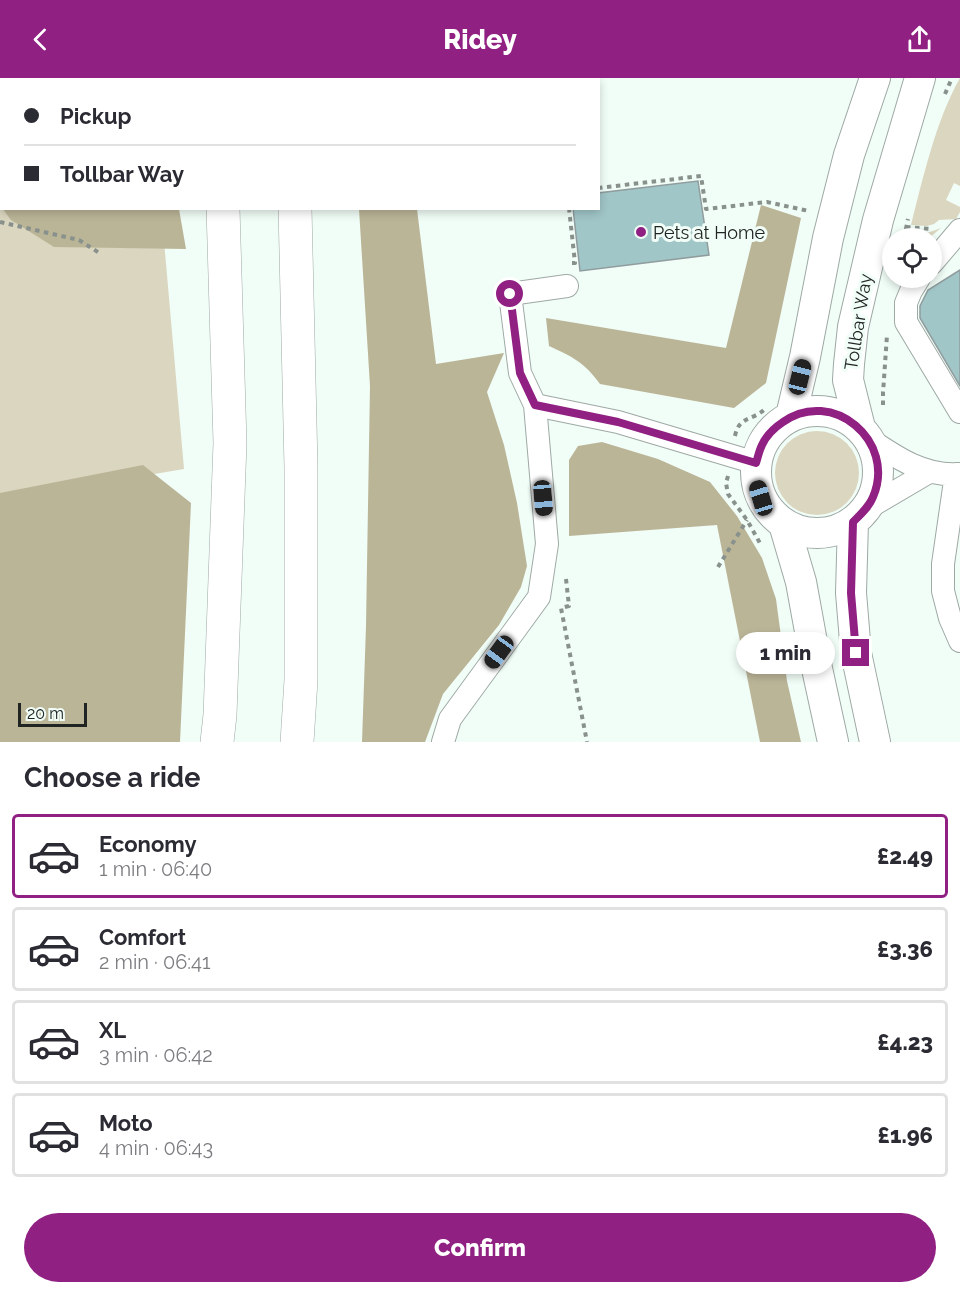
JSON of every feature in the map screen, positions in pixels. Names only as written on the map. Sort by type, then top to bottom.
[{"type":"highway","points":[[217,742],[220,715],[230,443],[223,210]]},
{"type":"highway","points":[[295,210],[301,467],[301,680],[297,742]]},
{"type":"main road","points":[[791,416],[828,238],[849,155],[875,78]]},
{"type":"main road","name":"Tollbar Way","points":[[864,434],[848,380],[850,345],[878,220],[920,79]]},
{"type":"main road","points":[[808,411],[827,411],[844,417],[864,434],[875,453],[878,482],[873,496],[859,515],[837,530],[819,533],[801,531],[784,524],[771,513],[761,498],[756,480],[756,463],[762,444],[774,428],[791,416],[808,411]]},
{"type":"main road","points":[[859,515],[851,593],[856,653],[875,742]]},
{"type":"main road","points":[[784,524],[801,582],[832,742]]},
{"type":"lane","points":[[942,251],[960,230]]},
{"type":"lane","points":[[443,742],[450,719],[539,597],[547,544],[535,405],[520,373],[510,294],[565,275]]},
{"type":"lane","points":[[913,288],[906,303],[906,322],[960,412]]},
{"type":"lane","points":[[535,405],[618,422],[756,463]]},
{"type":"lane","points":[[864,434],[902,461],[929,472],[958,474],[943,564],[943,591],[950,618],[960,641]]},
{"type":"lane","points":[[859,515],[929,472]]},
{"type":"path","points":[[600,188],[701,176],[706,209],[767,202],[811,212]]},
{"type":"path","points":[[565,275],[575,263],[569,210]]},
{"type":"path","points":[[0,222],[79,240],[101,254]]},
{"type":"path","points":[[718,567],[747,520]]},
{"type":"path","points":[[566,576],[569,606],[561,608],[587,742]]},
{"type":"shaded area","points":[[960,78],[960,186],[954,183],[946,200],[960,207],[960,212],[956,219],[939,220],[927,226],[911,225],[937,131],[951,94]]},
{"type":"shaded area","points":[[761,205],[801,218],[766,383],[734,408],[600,384],[578,361],[549,346],[546,318],[726,348]]},
{"type":"shaded area","points":[[0,210],[146,210],[162,218],[184,469],[0,500]]},
{"type":"shaded area","points":[[4,210],[179,210],[186,249],[54,247],[11,220]]},
{"type":"shaded area","points":[[359,210],[417,210],[436,364],[504,353],[487,392],[504,445],[517,503],[527,566],[521,587],[499,625],[443,694],[425,742],[362,742],[370,386]]},
{"type":"shaded area","points":[[809,431],[825,431],[841,438],[852,449],[859,465],[856,489],[847,503],[825,515],[809,515],[793,508],[782,497],[775,481],[775,465],[782,449],[793,438]]},
{"type":"shaded area","points":[[602,442],[658,459],[710,482],[737,516],[762,558],[776,599],[787,681],[801,742],[760,742],[717,525],[569,536],[569,460],[578,446]]},
{"type":"shaded area","points":[[143,465],[191,503],[180,742],[0,742],[0,493]]},
{"type":"building","name":"Pets at Home","points":[[698,181],[709,255],[580,271],[573,210],[600,210],[600,193]]},
{"type":"building","points":[[960,270],[960,386],[920,318],[920,306],[928,290],[942,288],[942,281]]},
{"type":"place","name":"Pets at Home","points":[[641,232]]},
{"type":"route","points":[[510,294],[520,373],[535,405],[618,422],[756,463],[762,444],[774,428],[791,416],[808,411],[827,411],[844,417],[860,428],[869,439],[875,453],[878,482],[866,509],[853,522],[851,593],[856,653]]}]
